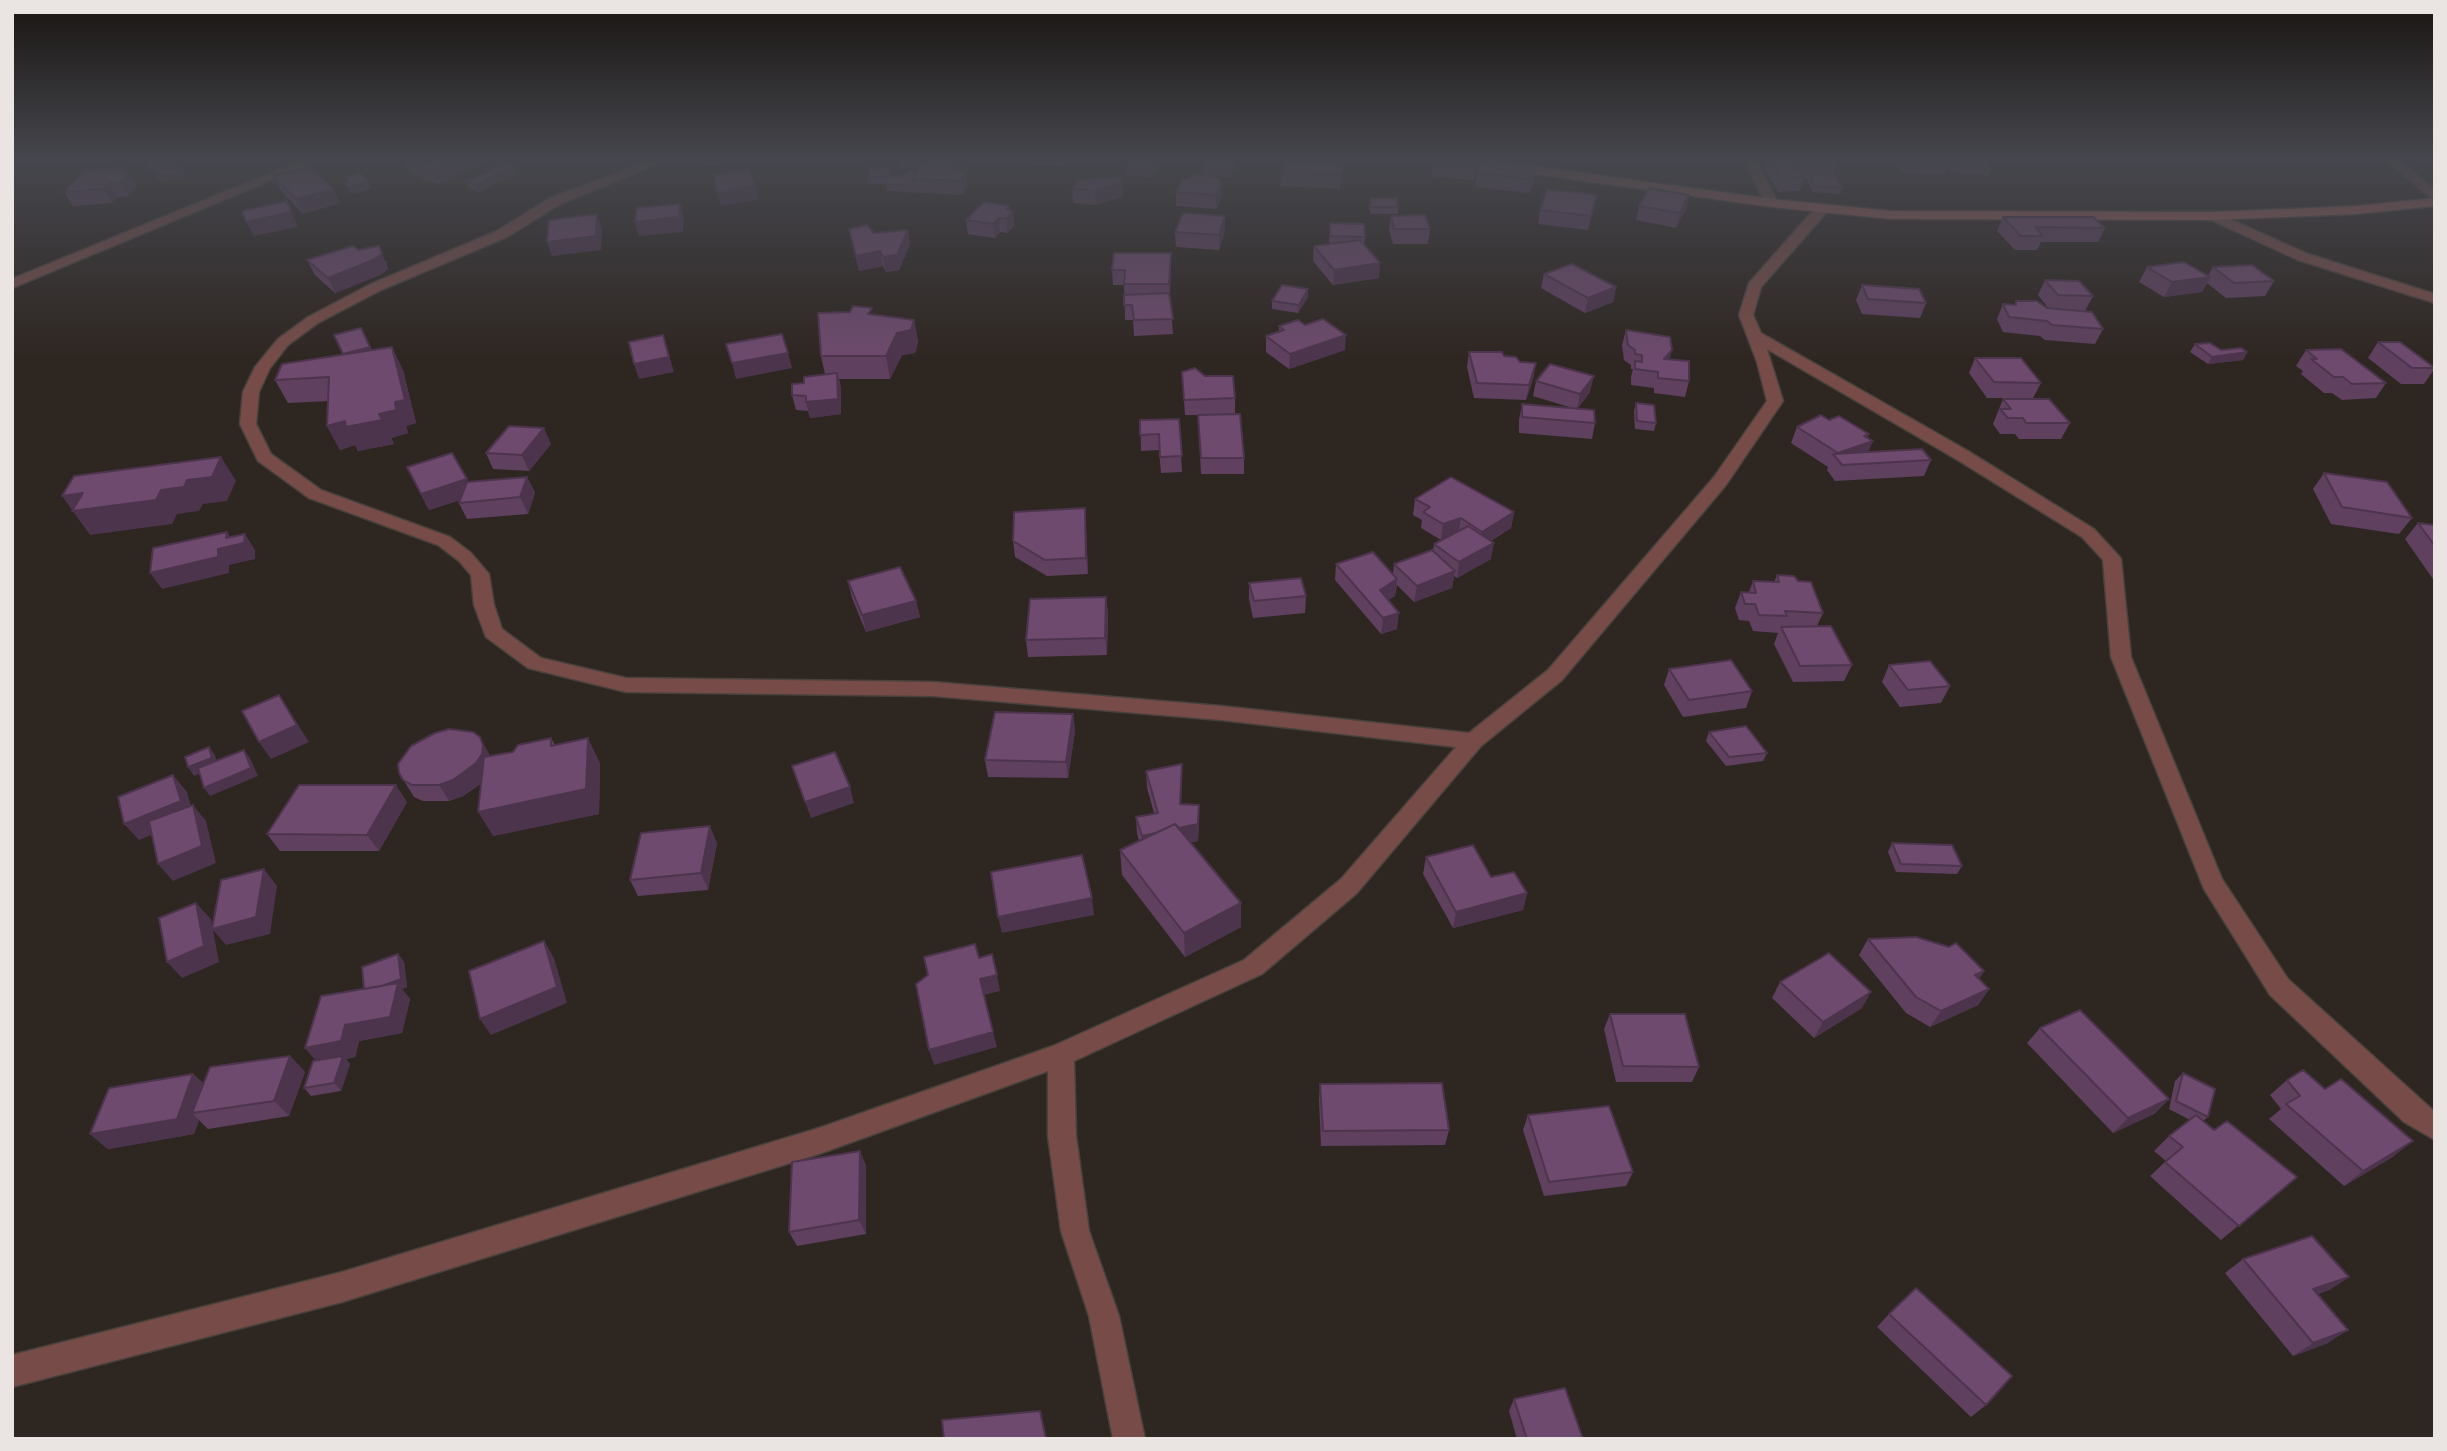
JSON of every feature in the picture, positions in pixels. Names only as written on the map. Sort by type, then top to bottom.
[{"type":"street","points":[[12,284],[146,229]]},
{"type":"street","points":[[510,229],[376,287],[313,320],[283,342],[263,367],[251,392],[248,424],[264,457],[315,494],[409,527],[444,541],[455,549],[480,574],[484,605],[493,632],[535,663],[626,685],[933,689],[1221,713],[1473,741]]},
{"type":"street","points":[[12,1371],[342,1287],[818,1141],[1061,1055],[1253,967],[1349,886],[1473,741],[1555,675],[1720,481],[1775,401],[1746,315],[1755,286],[1804,229]]},
{"type":"street","points":[[2242,229],[2303,257],[2435,299]]},
{"type":"street","points":[[1755,337],[1962,455],[2059,514],[2088,533],[2112,559],[2121,657],[2212,882],[2278,987],[2414,1113],[2435,1128]]},
{"type":"street","points":[[1061,1055],[1062,1136],[1075,1231],[1104,1316],[1129,1439]]},
{"type":"building","points":[[548,229],[596,229],[596,236],[547,242]]},
{"type":"building","points":[[849,229],[870,229],[874,233],[908,230],[897,255],[883,257],[880,251],[856,256]]},
{"type":"building","points":[[1176,229],[1221,229],[1219,235],[1175,232]]},
{"type":"building","points":[[1330,229],[1364,229],[1365,237],[1330,236]]},
{"type":"building","points":[[2014,229],[2037,229],[2043,236],[2021,236]]},
{"type":"building","points":[[1360,240],[1380,263],[1334,270],[1314,246]]},
{"type":"building","points":[[353,246],[359,250],[379,246],[382,254],[328,278],[307,260]]},
{"type":"building","points":[[1114,253],[1171,253],[1169,284],[1124,284],[1125,270],[1112,270]]},
{"type":"building","points":[[2184,262],[2210,277],[2172,282],[2147,267]]},
{"type":"building","points":[[1572,264],[1616,287],[1588,298],[1544,274]]},
{"type":"building","points":[[2252,265],[2274,281],[2234,283],[2213,267]]},
{"type":"building","points":[[2045,280],[2079,281],[2093,296],[2058,295]]},
{"type":"building","points":[[1282,285],[1308,289],[1299,305],[1272,301]]},
{"type":"building","points":[[1862,285],[1919,289],[1926,303],[1868,299]]},
{"type":"building","points":[[1169,293],[1173,319],[1134,320],[1132,305],[1124,305],[1124,295]]},
{"type":"building","points":[[2016,301],[2037,301],[2047,308],[2092,312],[2103,329],[2052,325],[2047,321],[2009,317],[2003,304],[2016,305]]},
{"type":"building","points":[[853,306],[872,308],[868,314],[914,320],[911,330],[897,333],[886,356],[821,356],[818,313],[850,312]]},
{"type":"building","points":[[1323,319],[1346,335],[1290,354],[1266,336],[1284,330],[1279,326],[1298,320],[1305,325]]},
{"type":"building","points":[[361,328],[370,347],[343,354],[334,335]]},
{"type":"building","points":[[1626,330],[1670,337],[1672,350],[1664,359],[1689,361],[1689,381],[1658,378],[1658,372],[1635,369],[1635,361],[1642,362],[1642,355],[1635,354],[1635,350],[1628,345]]},
{"type":"building","points":[[782,334],[788,353],[732,363],[726,344]]},
{"type":"building","points":[[663,335],[669,357],[634,364],[629,342]]},
{"type":"building","points":[[2378,342],[2400,342],[2435,368],[2412,368]]},
{"type":"building","points":[[2210,343],[2221,350],[2241,348],[2247,352],[2212,357],[2195,344]]},
{"type":"building","points":[[392,347],[405,400],[395,402],[396,410],[379,414],[382,420],[346,427],[345,421],[327,426],[329,377],[275,380],[282,364]]},
{"type":"building","points":[[2341,349],[2386,383],[2352,384],[2343,377],[2334,377],[2311,359],[2317,359],[2306,350]]},
{"type":"building","points":[[1469,352],[1502,352],[1504,356],[1516,357],[1520,362],[1536,363],[1529,385],[1477,383]]},
{"type":"building","points":[[1975,358],[2021,358],[2041,383],[1994,382]]},
{"type":"building","points":[[1550,364],[1594,376],[1580,394],[1536,381]]},
{"type":"building","points":[[1195,368],[1205,376],[1233,376],[1235,398],[1184,400],[1182,372]]},
{"type":"building","points":[[837,373],[838,399],[806,402],[806,396],[792,395],[792,384],[804,383],[804,377]]},
{"type":"building","points":[[2003,399],[2049,399],[2070,423],[2026,423],[2023,418],[2008,418],[2000,409],[2011,409]]},
{"type":"building","points":[[1636,403],[1654,405],[1656,423],[1637,421]]},
{"type":"building","points":[[1522,404],[1594,410],[1595,423],[1522,417]]},
{"type":"building","points":[[1240,414],[1244,458],[1201,458],[1198,415]]},
{"type":"building","points":[[1821,415],[1829,420],[1839,416],[1869,434],[1864,436],[1873,441],[1838,453],[1797,427]]},
{"type":"building","points":[[1179,419],[1182,456],[1160,457],[1159,434],[1140,435],[1140,420]]},
{"type":"building","points":[[509,426],[544,428],[522,455],[486,453]]},
{"type":"building","points":[[1922,449],[1931,460],[1842,465],[1833,454]]},
{"type":"building","points":[[452,453],[467,479],[421,494],[407,467]]},
{"type":"building","points":[[221,457],[212,477],[187,480],[184,487],[161,490],[156,500],[72,511],[83,493],[62,496],[74,476]]},
{"type":"building","points":[[2324,473],[2387,482],[2412,518],[2342,507]]},
{"type":"building","points":[[527,477],[520,497],[459,503],[467,482]]},
{"type":"building","points":[[1451,477],[1514,512],[1482,532],[1461,518],[1443,524],[1423,512],[1430,507],[1415,499]]},
{"type":"building","points":[[1085,508],[1086,558],[1045,560],[1013,541],[1014,512]]},
{"type":"building","points":[[2418,523],[2435,525],[2435,546]]},
{"type":"building","points":[[1468,526],[1494,543],[1459,562],[1434,544]]},
{"type":"building","points":[[227,532],[226,538],[245,534],[244,543],[218,549],[218,557],[150,573],[153,548]]},
{"type":"building","points":[[1432,550],[1455,571],[1417,586],[1394,564]]},
{"type":"building","points":[[1373,552],[1397,579],[1380,590],[1399,613],[1383,618],[1336,564]]},
{"type":"building","points":[[900,567],[916,601],[862,615],[848,581]]},
{"type":"building","points":[[1777,575],[1794,576],[1798,581],[1811,582],[1823,613],[1785,611],[1787,616],[1759,615],[1755,604],[1745,604],[1741,592],[1756,593],[1753,581],[1779,582]]},
{"type":"building","points":[[1301,578],[1306,596],[1254,601],[1249,583]]},
{"type":"building","points":[[1106,597],[1105,638],[1026,640],[1030,599]]},
{"type":"building","points":[[1831,626],[1852,665],[1800,666],[1781,627]]},
{"type":"building","points":[[1731,660],[1752,691],[1689,700],[1669,669]]},
{"type":"building","points":[[1930,661],[1950,686],[1908,690],[1889,665]]},
{"type":"building","points":[[279,695],[297,725],[259,742],[242,711]]},
{"type":"building","points":[[995,712],[1073,714],[1066,762],[985,760]]},
{"type":"building","points":[[1746,726],[1767,753],[1729,757],[1709,732]]},
{"type":"building","points":[[449,729],[473,732],[480,737],[482,754],[476,763],[453,780],[439,785],[412,785],[403,780],[398,764],[411,746]]},
{"type":"building","points":[[551,738],[551,746],[588,738],[586,789],[478,812],[484,757],[513,752],[518,745]]},
{"type":"building","points":[[209,747],[212,758],[188,767],[185,757]]},
{"type":"building","points":[[244,750],[251,768],[204,788],[198,768]]},
{"type":"building","points":[[835,752],[850,787],[805,802],[792,766]]},
{"type":"building","points":[[1182,764],[1180,804],[1199,805],[1198,824],[1179,828],[1175,824],[1142,836],[1136,817],[1158,813],[1146,771]]},
{"type":"building","points":[[173,775],[181,801],[124,824],[118,797]]},
{"type":"building","points":[[299,785],[396,785],[367,835],[267,834]]},
{"type":"building","points":[[193,805],[202,846],[158,864],[149,821]]},
{"type":"building","points":[[1175,824],[1241,903],[1184,933],[1120,850]]},
{"type":"building","points":[[710,826],[701,873],[630,880],[641,833]]},
{"type":"building","points":[[1892,843],[1952,845],[1962,866],[1901,864]]},
{"type":"building","points":[[1473,845],[1491,877],[1514,872],[1527,893],[1456,912],[1426,857]]},
{"type":"building","points":[[1082,855],[1092,898],[998,917],[991,872]]},
{"type":"building","points":[[264,869],[256,917],[212,929],[221,880]]},
{"type":"building","points":[[196,903],[204,946],[167,962],[159,918]]},
{"type":"building","points":[[1916,937],[1949,947],[1956,943],[1984,971],[1975,975],[1989,989],[1941,1011],[1916,997],[1868,939]]},
{"type":"building","points":[[544,941],[557,987],[480,1019],[469,971]]},
{"type":"building","points":[[975,944],[979,958],[992,954],[997,975],[980,979],[993,1032],[929,1050],[916,984],[928,975],[924,957]]},
{"type":"building","points":[[1829,953],[1871,992],[1823,1022],[1780,982]]},
{"type":"building","points":[[398,954],[401,979],[364,989],[362,967]]},
{"type":"building","points":[[398,983],[390,1017],[345,1025],[341,1041],[305,1048],[321,996]]},
{"type":"building","points":[[2080,1010],[2169,1099],[2128,1118],[2040,1028]]},
{"type":"building","points":[[1610,1014],[1685,1014],[1699,1067],[1623,1066]]},
{"type":"building","points":[[290,1056],[274,1101],[192,1113],[210,1067]]},
{"type":"building","points":[[343,1056],[334,1083],[304,1088],[313,1061]]},
{"type":"building","points":[[2303,1070],[2325,1089],[2341,1079],[2413,1141],[2363,1171],[2286,1104],[2300,1096],[2287,1080]]},
{"type":"building","points":[[2183,1073],[2215,1089],[2208,1117],[2176,1101]]},
{"type":"building","points":[[193,1074],[177,1119],[90,1134],[109,1088]]},
{"type":"building","points":[[1442,1083],[1449,1130],[1323,1131],[1320,1084]]},
{"type":"building","points":[[1609,1106],[1633,1172],[1549,1182],[1528,1115]]},
{"type":"building","points":[[2196,1115],[2214,1130],[2227,1121],[2297,1177],[2239,1226],[2165,1162],[2183,1147],[2169,1136]]},
{"type":"building","points":[[860,1151],[859,1220],[789,1232],[792,1162]]},
{"type":"building","points":[[2312,1236],[2349,1277],[2313,1289],[2348,1330],[2313,1343],[2243,1259]]},
{"type":"building","points":[[1916,1288],[2012,1376],[1986,1405],[1889,1314]]},
{"type":"building","points":[[1565,1388],[1583,1439],[1527,1439],[1514,1399]]},
{"type":"building","points":[[1040,1411],[1046,1439],[944,1439],[942,1420]]}]
